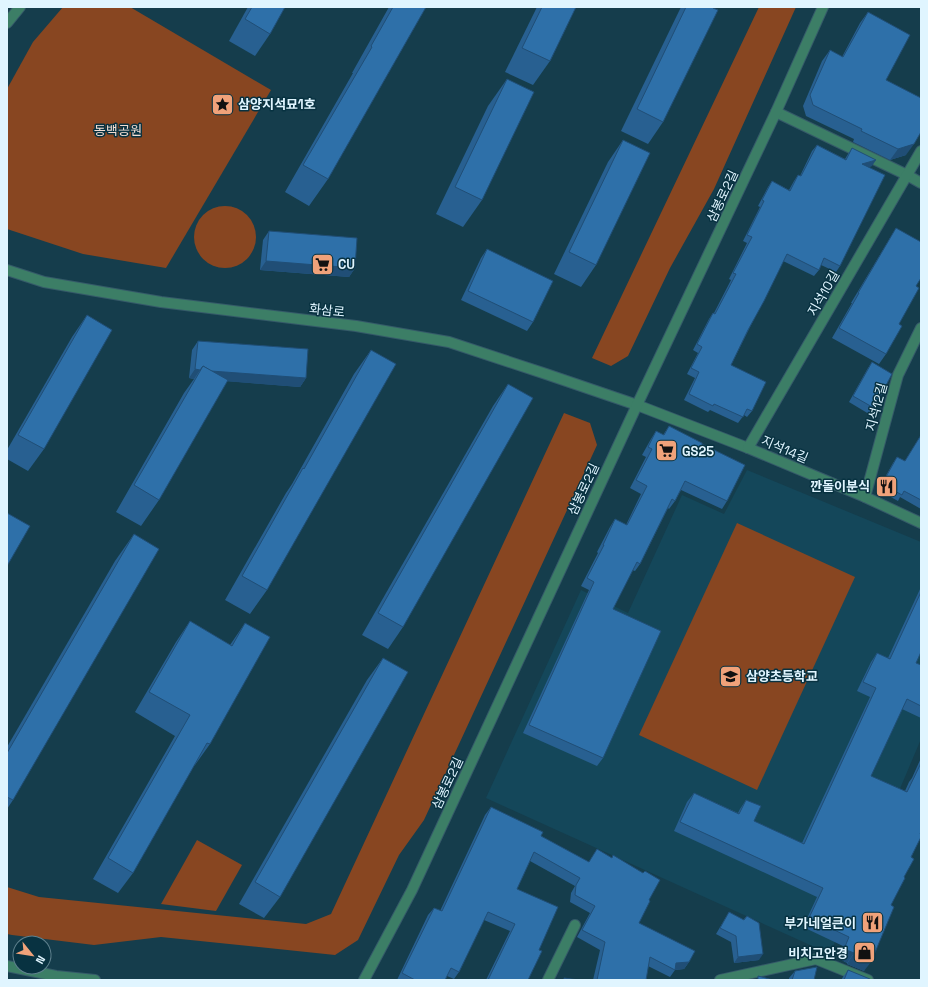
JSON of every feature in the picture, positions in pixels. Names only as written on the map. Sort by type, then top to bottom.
[{"type":"street","points":[[7,23],[20,7]]},
{"type":"street","name":"삼봉로2길","points":[[364,980],[412,890],[637,405],[776,112],[823,7]]},
{"type":"street","points":[[776,112],[921,183]]},
{"type":"street","name":"지석10길","points":[[748,448],[921,151]]},
{"type":"street","name":"화삼로","points":[[7,270],[44,282],[161,302],[356,326],[449,342],[637,405]]},
{"type":"street","name":"지석12길","points":[[865,497],[898,375],[921,328]]},
{"type":"street","name":"지석14길","points":[[637,405],[748,448],[865,497],[921,523]]},
{"type":"street","points":[[548,980],[575,925]]},
{"type":"street","points":[[720,980],[816,959],[868,980]]},
{"type":"street","points":[[7,966],[55,978],[95,980]]},
{"type":"shaded area","name":"삼양초등학교","points":[[747,470],[921,542],[921,739],[830,954],[486,798],[581,590],[628,613],[682,495],[724,514]]},
{"type":"green space","name":"동백공원","points":[[63,7],[130,7],[271,90],[166,268],[83,254],[7,229],[7,89],[33,42]]},
{"type":"green space","points":[[759,7],[796,7],[714,189],[670,268],[628,356],[611,366],[592,358]]},
{"type":"green space","points":[[225,206],[237,208],[247,215],[254,225],[256,237],[254,249],[247,259],[237,266],[225,268],[213,266],[203,259],[196,249],[194,237],[196,225],[203,215],[213,208]]},
{"type":"green space","points":[[564,413],[590,423],[597,445],[424,820],[399,855],[358,940],[335,955],[161,937],[94,945],[52,940],[52,935],[12,935],[7,934],[7,887],[39,897],[306,924],[331,914]]},
{"type":"green space","points":[[737,523],[855,577],[757,790],[639,735]]},
{"type":"green space","points":[[197,840],[242,865],[216,911],[161,904]]},
{"type":"building","points":[[252,7],[285,7],[270,34],[245,19]]},
{"type":"building","points":[[393,7],[426,7],[328,179],[303,165],[372,47],[371,46]]},
{"type":"building","points":[[542,7],[576,7],[550,61],[522,48]]},
{"type":"building","points":[[686,7],[713,7],[718,10],[663,122],[637,109]]},
{"type":"building","points":[[868,12],[910,35],[886,80],[921,98],[921,132],[914,144],[898,149],[861,131],[862,129],[813,105],[810,95],[830,50],[843,57]]},
{"type":"building","points":[[507,79],[534,92],[482,200],[455,187]]},
{"type":"building","points":[[623,140],[650,153],[596,265],[569,252]]},
{"type":"building","points":[[817,145],[846,160],[852,148],[876,160],[862,164],[885,175],[840,266],[824,258],[819,270],[787,254],[731,365],[766,382],[752,411],[747,409],[743,417],[714,404],[713,406],[689,394],[699,372],[691,368],[702,347],[697,344],[736,274],[733,273],[752,237],[747,235],[772,181],[790,191],[798,175],[801,176]]},
{"type":"building","points":[[896,228],[921,242],[921,278],[916,286],[919,288],[899,324],[902,326],[886,354],[839,328]]},
{"type":"building","points":[[269,231],[357,238],[355,268],[266,261]]},
{"type":"building","points":[[487,249],[553,281],[533,322],[468,291]]},
{"type":"building","points":[[87,315],[112,330],[44,449],[18,435]]},
{"type":"building","points":[[198,341],[308,349],[306,378],[211,371],[203,366],[200,370],[195,369]]},
{"type":"building","points":[[371,350],[396,364],[267,590],[242,576]]},
{"type":"building","points":[[872,362],[892,374],[874,408],[853,396]]},
{"type":"building","points":[[203,366],[228,380],[159,500],[134,485]]},
{"type":"building","points":[[508,384],[533,398],[403,627],[378,613]]},
{"type":"building","points":[[669,426],[745,465],[727,501],[685,481],[675,501],[672,499],[640,564],[637,562],[613,609],[661,631],[603,758],[529,725],[594,582],[587,578],[604,545],[615,519],[627,525],[647,486],[636,480],[652,449],[648,447],[656,431],[664,435]]},
{"type":"building","points":[[921,435],[921,500],[904,491],[902,495],[882,484],[897,457],[905,461]]},
{"type":"building","points":[[7,513],[30,526],[7,566]]},
{"type":"building","points":[[134,534],[159,549],[13,800],[7,797],[7,753]]},
{"type":"building","points":[[921,592],[921,652],[916,663],[921,665],[921,706],[907,699],[871,776],[907,792],[921,763],[921,837],[911,857],[914,859],[891,905],[894,907],[871,962],[853,955],[854,953],[844,949],[849,937],[809,918],[823,888],[680,822],[694,793],[739,814],[746,800],[761,806],[754,821],[804,844],[876,688],[863,682],[877,653],[890,659]]},
{"type":"building","points":[[190,621],[232,646],[245,623],[270,637],[210,744],[207,743],[133,873],[108,858],[190,715],[149,692]]},
{"type":"building","points":[[383,658],[408,672],[280,897],[255,882]]},
{"type":"building","points":[[491,807],[543,832],[541,836],[589,862],[597,849],[612,858],[613,855],[643,873],[645,871],[660,880],[639,923],[695,951],[689,962],[676,963],[675,970],[650,957],[646,980],[597,980],[605,942],[582,930],[595,906],[575,895],[576,885],[580,878],[534,852],[517,889],[558,907],[539,950],[542,951],[528,980],[488,980],[515,924],[488,912],[459,972],[451,968],[445,980],[415,980],[402,973],[434,908],[442,911]]},
{"type":"building","points":[[729,912],[744,920],[747,916],[759,923],[763,954],[738,957],[736,936],[720,928]]},
{"type":"building","points":[[817,967],[814,980],[792,980],[795,971]]},
{"type":"building","points":[[848,970],[870,979],[870,980],[844,980]]},
{"type":"building","points":[[758,976],[773,980],[758,980]]},
{"type":"building","points":[[564,978],[579,980],[564,980]]},
{"type":"place","name":"삼양지석묘1호","points":[[222,104]]},
{"type":"place","name":"CU","points":[[322,264]]},
{"type":"place","name":"GS25","points":[[667,451]]},
{"type":"place","name":"깐돌이분식","points":[[886,486]]},
{"type":"place","name":"삼양초등학교","points":[[731,676]]},
{"type":"place","name":"부가네얼큰이","points":[[872,923]]},
{"type":"place","name":"비치고안경","points":[[864,953]]}]
